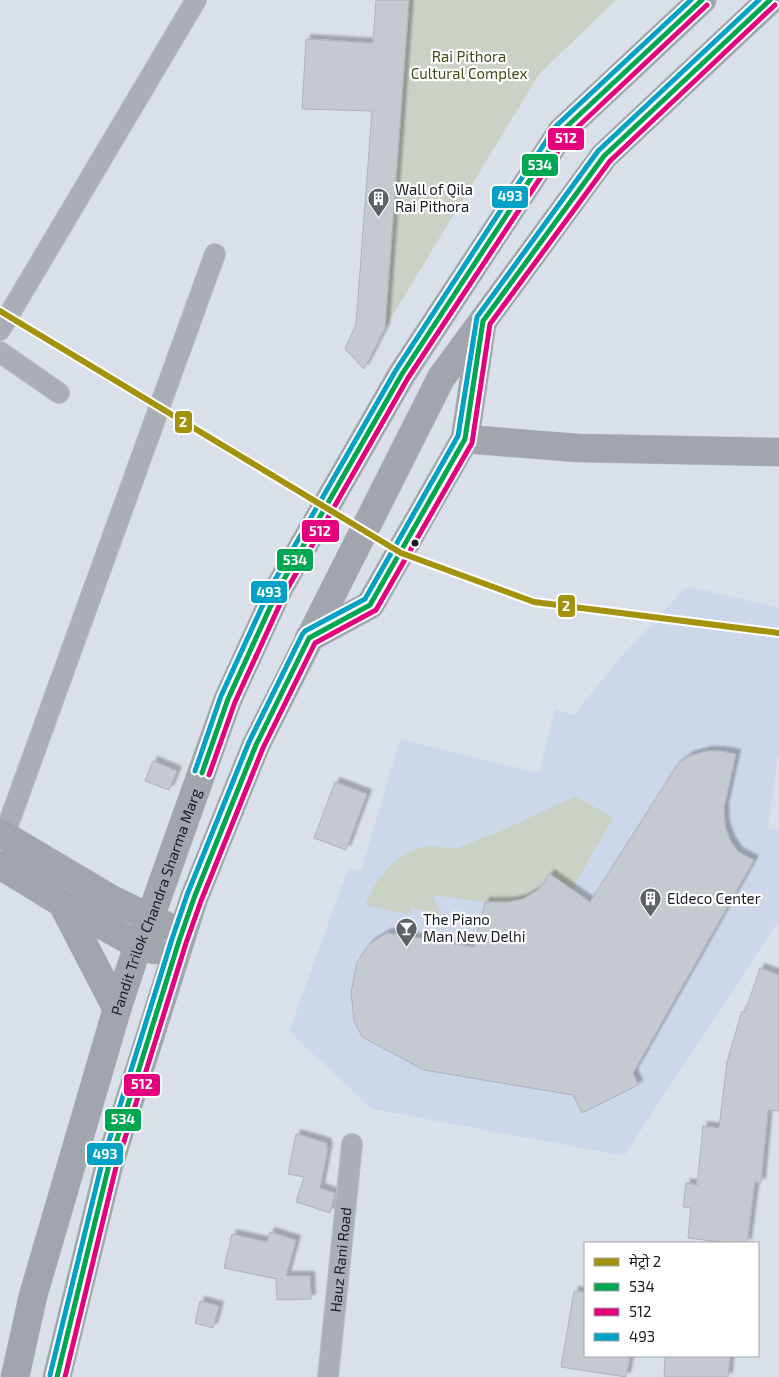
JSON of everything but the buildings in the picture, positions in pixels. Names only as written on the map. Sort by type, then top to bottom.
[{"type":"main road","name":"Pandit Trilok Chandra Sharma Marg","points":[[15,1377],[33,1296],[116,1009],[228,700],[279,588],[402,374],[562,131],[702,0]]},
{"type":"main road","points":[[57,1377],[109,1165],[194,898],[256,745],[440,378],[604,156],[770,0]]},
{"type":"main road","points":[[309,638],[370,605],[465,439],[483,321]]},
{"type":"main road","points":[[465,439],[578,448],[779,452]]},
{"type":"main road","points":[[2,835],[111,900],[150,918],[178,945]]},
{"type":"main road","points":[[0,866],[138,945],[178,945]]},
{"type":"main road","points":[[62,903],[116,1009]]},
{"type":"street","points":[[0,330],[196,0]]},
{"type":"street","points":[[2,835],[215,254]]},
{"type":"street","points":[[0,352],[59,393]]},
{"type":"street","name":"Hauz Rani Road","points":[[328,1377],[352,1144]]},
{"type":"shaded area","points":[[692,587],[779,608],[779,752],[768,828],[779,830],[779,920],[624,1156],[372,1109],[289,1032],[348,868],[361,871],[400,739],[539,773],[555,709],[574,715],[620,658],[684,589]]},
{"type":"green space","name":"Rai Pithora Cultural Complex","points":[[409,0],[616,0],[539,74],[385,328]]},
{"type":"green space","points":[[576,796],[613,818],[572,889],[550,874],[533,893],[516,901],[493,902],[433,895],[441,915],[410,907],[412,915],[365,905],[382,875],[398,859],[408,853],[430,846],[460,847]]},
{"type":"metro line","name":"2","points":[[0,311],[401,553],[534,602],[779,633]]},
{"type":"transit line","name":"493","points":[[195,771],[221,696],[272,585],[396,370],[556,126],[691,0]]},
{"type":"transit line","name":"534","points":[[202,773],[228,699],[279,588],[402,374],[562,131],[702,0]]},
{"type":"transit line","name":"493","points":[[50,1375],[102,1163],[172,939],[187,895],[249,742],[302,635],[305,631],[365,599],[458,436],[477,317],[598,151],[759,0]]},
{"type":"transit line","name":"534","points":[[57,1377],[109,1165],[179,941],[194,898],[256,745],[309,638],[370,605],[465,439],[483,321],[604,156],[770,0]]},
{"type":"transit line","name":"512","points":[[209,775],[235,702],[286,591],[408,378],[568,136],[707,5]]},
{"type":"transit line","name":"512","points":[[65,1377],[116,1167],[186,943],[263,748],[315,643],[376,610],[472,443],[490,324],[610,161],[775,5]]},
{"type":"place","name":"Wall of Qila Rai Pithora","points":[[379,217]]},
{"type":"place","name":"Eldeco Center","points":[[651,917]]},
{"type":"place","name":"The Piano Man New Delhi","points":[[407,947]]}]
